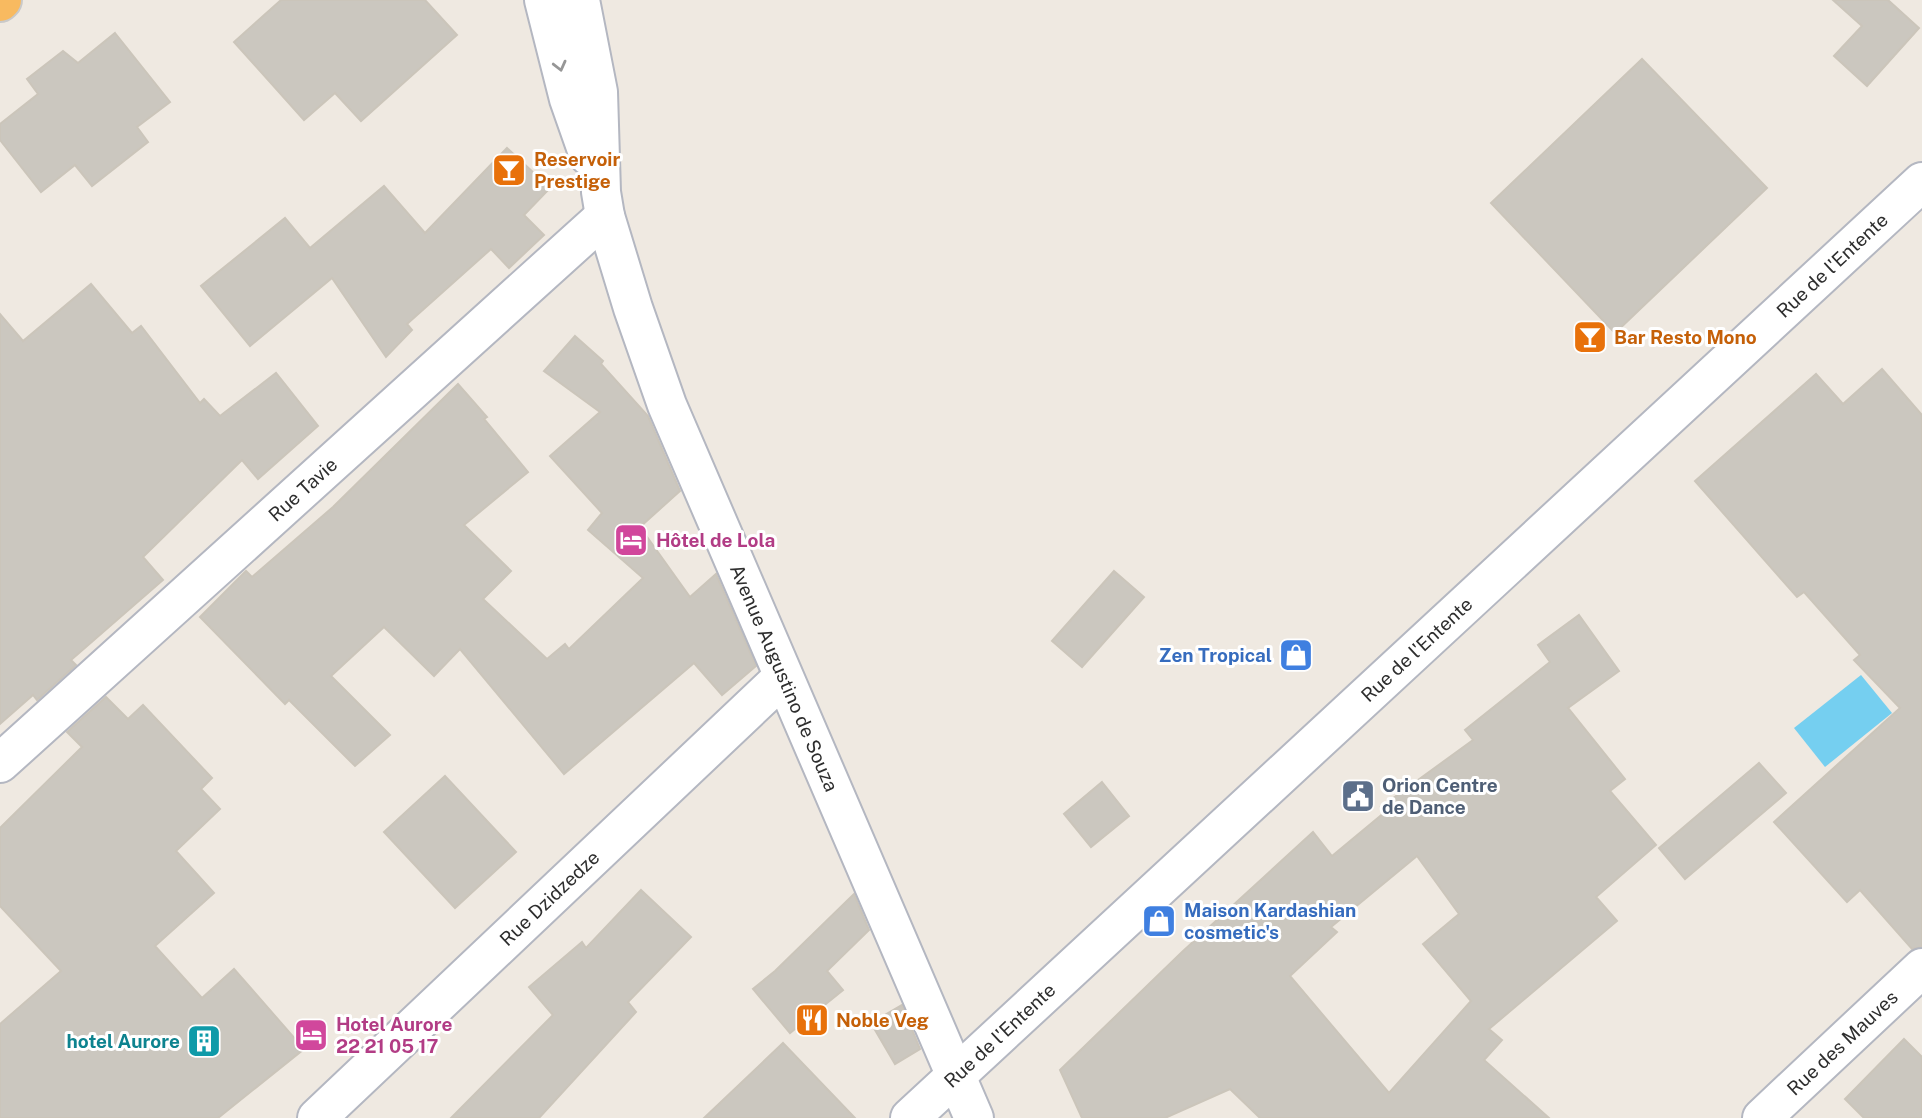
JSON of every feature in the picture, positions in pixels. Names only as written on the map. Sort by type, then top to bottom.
[{"type":"street","name":"Avenue Augustino de Souza","points":[[544,0],[569,99],[633,308],[667,405],[782,678],[974,1118]]},
{"type":"street","name":"Avenue Augustino de Souza","points":[[580,0],[598,92],[603,204]]},
{"type":"street","name":"Rue de l'Entente","points":[[910,1118],[1922,182]]},
{"type":"street","name":"Rue Tavie","points":[[0,763],[603,204]]},
{"type":"street","name":"Rue Dzidzedze","points":[[317,1118],[782,678]]},
{"type":"street","name":"Rue des Mauves","points":[[1762,1118],[1922,968]]},
{"type":"water","points":[[1861,675],[1892,713],[1825,767],[1794,728]]},
{"type":"building","points":[[281,0],[425,0],[457,35],[361,121],[335,93],[304,120],[234,42]]},
{"type":"building","points":[[1833,0],[1888,0],[1919,28],[1867,86],[1834,56],[1862,26]]},
{"type":"building","points":[[115,33],[170,102],[137,127],[148,142],[92,186],[75,165],[41,192],[0,140],[0,124],[38,94],[27,79],[63,51],[78,63]]},
{"type":"building","points":[[1642,59],[1767,188],[1615,333],[1491,203]]},
{"type":"building","points":[[507,148],[550,188],[524,215],[544,235],[509,268],[491,249],[407,324],[412,330],[386,357],[332,278],[250,346],[201,286],[285,218],[310,248],[384,186],[425,233]]},
{"type":"building","points":[[91,284],[132,333],[141,326],[200,403],[204,399],[220,416],[276,373],[318,426],[258,479],[242,460],[143,557],[163,580],[71,660],[76,665],[37,700],[33,695],[0,724],[0,314],[23,341]]},
{"type":"building","points":[[575,336],[603,361],[601,364],[648,416],[680,491],[640,527],[690,597],[716,574],[756,666],[722,695],[694,663],[564,774],[460,649],[434,676],[384,627],[331,676],[390,735],[355,766],[289,700],[285,704],[200,617],[246,571],[252,577],[333,507],[458,384],[487,417],[484,419],[528,472],[464,525],[511,571],[483,599],[547,659],[565,644],[569,649],[643,578],[588,530],[602,513],[550,456],[600,412],[544,371]]},
{"type":"building","points":[[1882,369],[1922,415],[1922,947],[1912,949],[1860,890],[1847,902],[1774,822],[1900,708],[1854,660],[1860,655],[1804,592],[1797,597],[1695,481],[1816,374],[1843,404]]},
{"type":"building","points":[[1114,571],[1144,597],[1082,667],[1052,641]]},
{"type":"building","points":[[1579,615],[1619,671],[1568,708],[1625,779],[1610,791],[1656,845],[1596,897],[1617,921],[1489,1029],[1502,1040],[1484,1060],[1549,1118],[1260,1118],[1230,1089],[1165,1118],[1082,1118],[1060,1070],[1182,952],[1313,832],[1332,856],[1385,812],[1381,807],[1473,740],[1465,730],[1550,662],[1538,645]],"holes":[[[1417,856],[1459,914],[1423,944],[1471,1001],[1389,1093],[1290,976],[1337,932],[1331,927]]]},
{"type":"building","points":[[106,697],[128,719],[143,705],[212,778],[201,789],[220,809],[176,851],[214,893],[155,946],[202,998],[234,969],[304,1049],[218,1118],[0,1118],[0,1024],[61,971],[0,906],[0,828],[82,747],[67,732]]},
{"type":"building","points":[[1759,763],[1786,793],[1685,879],[1659,848]]},
{"type":"building","points":[[445,776],[516,852],[455,908],[384,832]]},
{"type":"building","points":[[1102,782],[1129,816],[1091,847],[1064,814]]},
{"type":"building","points":[[641,890],[691,937],[628,1002],[636,1012],[539,1118],[451,1118],[553,1015],[529,987],[582,942],[586,948]]},
{"type":"building","points":[[854,894],[869,930],[827,971],[843,990],[790,1033],[753,989]]},
{"type":"building","points":[[902,1005],[920,1049],[895,1064],[871,1023]]},
{"type":"building","points":[[1904,1039],[1922,1057],[1922,1118],[1864,1118],[1845,1099]]},
{"type":"building","points":[[783,1043],[855,1118],[704,1118]]},
{"type":"place","name":"Reservoir Prestige","points":[[509,170]]},
{"type":"place","name":"Bar Resto Mono","points":[[1590,337]]},
{"type":"place","name":"Hôtel de Lola","points":[[631,540]]},
{"type":"place","name":"Zen Tropical","points":[[1296,655]]},
{"type":"place","name":"Orion Centre de Dance","points":[[1358,796]]},
{"type":"place","name":"Maison Kardashian cosmetic's","points":[[1159,921]]},
{"type":"place","name":"Noble Veg","points":[[812,1020]]},
{"type":"place","name":"Hotel Aurore 22 21 05 17","points":[[311,1035]]},
{"type":"place","name":"hotel Aurore","points":[[204,1041]]}]
